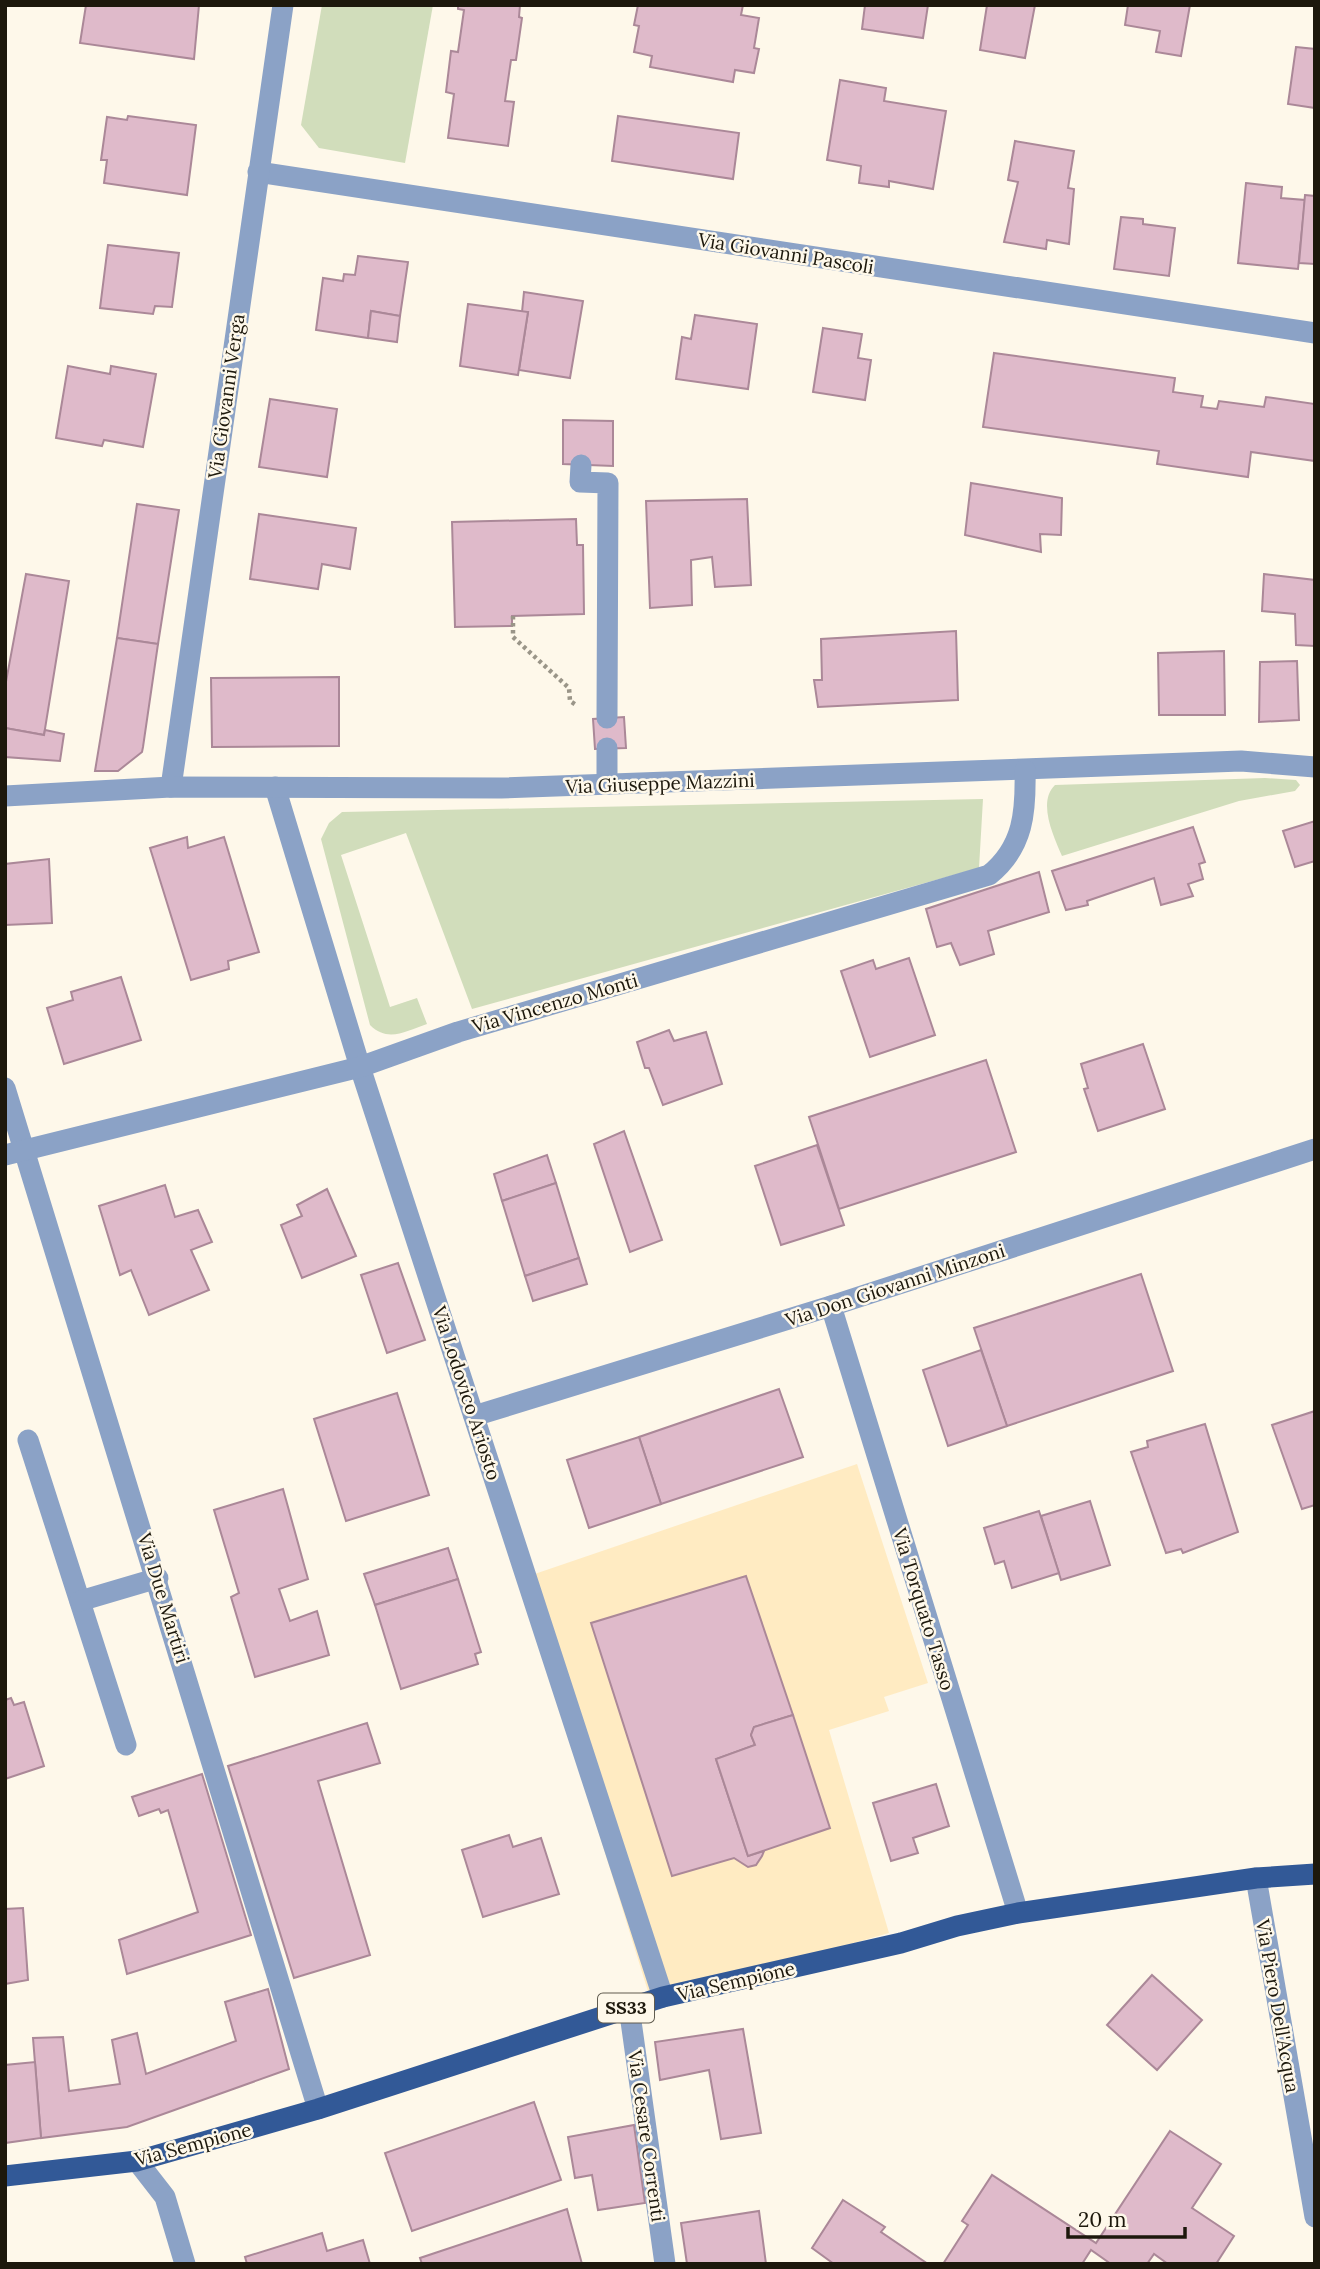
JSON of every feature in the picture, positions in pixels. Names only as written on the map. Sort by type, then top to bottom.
[{"type":"main road","name":"Via Sempione","points":[[5,2176],[136,2161],[318,2109],[663,1997],[1018,1913],[1256,1878],[1315,1874]]},
{"type":"street","name":"Via Giovanni Verga","points":[[171,787],[283,5]]},
{"type":"street","name":"Via Giovanni Pascoli","points":[[258,172],[1315,333]]},
{"type":"street","points":[[582,465],[580,482],[608,483],[607,718]]},
{"type":"street","points":[[607,748],[607,784]]},
{"type":"street","name":"Via Giuseppe Mazzini","points":[[5,796],[171,787],[501,788],[1241,761],[1315,767]]},
{"type":"street","name":"Via Vincenzo Monti","points":[[15,1152],[360,1066],[458,1032],[989,875],[1011,852],[1020,832],[1026,808],[1025,770]]},
{"type":"street","name":"Via Lodovico Ariosto","points":[[275,787],[360,1066],[663,1997]]},
{"type":"street","name":"Via Due Martiri","points":[[5,1088],[15,1152],[158,1578],[318,2109]]},
{"type":"street","name":"Via Don Giovanni Minzoni","points":[[474,1416],[831,1306],[1315,1149]]},
{"type":"street","name":"Via Torquato Tasso","points":[[831,1306],[1018,1913]]},
{"type":"street","points":[[28,1440],[126,1745]]},
{"type":"street","points":[[80,1601],[158,1578]]},
{"type":"street","name":"Via Piero Dell'Acqua","points":[[1256,1878],[1315,2217]]},
{"type":"street","name":"Via Cesare Correnti","points":[[629,2007],[665,2264]]},
{"type":"street","points":[[136,2161],[165,2197],[185,2264]]},
{"type":"path","points":[[513,616],[513,637],[569,688],[570,701],[575,705],[588,704]]},
{"type":"shaded area","points":[[857,1464],[928,1683],[884,1697],[889,1711],[829,1730],[889,1933],[651,2001],[520,1579]]},
{"type":"green space","points":[[322,5],[433,5],[405,163],[319,148],[301,125]]},
{"type":"green space","points":[[1265,778],[1296,780],[1300,785],[1295,791],[1239,801],[1062,856],[1047,810],[1047,801],[1055,785]]},
{"type":"green space","points":[[983,799],[979,868],[472,1009],[406,833],[341,855],[390,1007],[417,998],[427,1024],[397,1034],[384,1033],[370,1025],[321,839],[329,823],[342,812]]},
{"type":"building","points":[[86,5],[199,5],[194,59],[80,43]]},
{"type":"building","points":[[458,5],[520,5],[519,17],[522,18],[516,60],[511,60],[505,101],[514,102],[508,146],[448,138],[454,94],[446,92],[451,51],[458,52],[464,10],[458,9]]},
{"type":"building","points":[[638,5],[743,5],[741,15],[759,18],[754,48],[759,49],[754,73],[735,70],[733,82],[650,67],[652,56],[634,52],[639,26],[634,25]]},
{"type":"building","points":[[865,5],[928,5],[923,38],[862,29]]},
{"type":"building","points":[[987,5],[1035,5],[1025,58],[980,50]]},
{"type":"building","points":[[1128,5],[1190,5],[1181,56],[1156,52],[1160,31],[1125,25]]},
{"type":"building","points":[[1296,47],[1315,49],[1315,108],[1288,104]]},
{"type":"building","points":[[840,80],[886,88],[884,101],[946,111],[933,189],[889,181],[889,187],[859,183],[861,166],[827,160]]},
{"type":"building","points":[[128,116],[196,125],[187,195],[104,183],[107,160],[101,160],[107,117],[127,120]]},
{"type":"building","points":[[618,116],[739,133],[733,179],[612,161]]},
{"type":"building","points":[[1015,141],[1074,151],[1068,188],[1074,189],[1069,244],[1047,240],[1046,249],[1004,242],[1018,182],[1008,180]]},
{"type":"building","points":[[1246,183],[1282,187],[1281,198],[1305,200],[1298,269],[1238,263]]},
{"type":"building","points":[[1305,195],[1315,196],[1315,264],[1299,263]]},
{"type":"building","points":[[1121,217],[1143,219],[1143,224],[1175,228],[1169,276],[1114,269]]},
{"type":"building","points":[[108,245],[179,253],[172,307],[155,306],[153,314],[100,308]]},
{"type":"building","points":[[358,256],[408,262],[400,316],[371,311],[368,338],[316,330],[323,278],[343,281],[344,274],[355,275]]},
{"type":"building","points":[[524,292],[583,301],[570,378],[519,370],[528,312],[522,312]]},
{"type":"building","points":[[468,304],[528,312],[518,375],[460,366]]},
{"type":"building","points":[[371,311],[400,316],[397,342],[368,338]]},
{"type":"building","points":[[695,315],[757,324],[748,389],[676,379],[682,337],[691,339]]},
{"type":"building","points":[[823,328],[862,334],[858,358],[871,360],[865,400],[813,392]]},
{"type":"building","points":[[994,353],[1175,378],[1173,392],[1203,396],[1201,407],[1217,409],[1219,401],[1264,407],[1266,397],[1315,404],[1315,461],[1251,452],[1248,477],[1157,464],[1159,451],[983,427]]},
{"type":"building","points":[[68,366],[110,374],[111,366],[156,374],[143,447],[104,440],[102,446],[56,438]]},
{"type":"building","points":[[270,399],[337,409],[327,477],[259,467]]},
{"type":"building","points":[[563,420],[613,421],[613,466],[563,464]]},
{"type":"building","points":[[971,483],[1062,498],[1061,535],[1040,534],[1041,552],[965,535]]},
{"type":"building","points":[[747,499],[751,585],[715,587],[712,557],[691,560],[692,605],[650,608],[646,501]]},
{"type":"building","points":[[137,504],[179,510],[158,644],[117,638]]},
{"type":"building","points":[[259,514],[356,528],[350,569],[322,564],[318,589],[250,579]]},
{"type":"building","points":[[576,519],[577,545],[583,545],[584,614],[512,616],[512,626],[455,627],[452,522]]},
{"type":"building","points":[[26,574],[69,581],[44,735],[5,728],[5,687]]},
{"type":"building","points":[[1264,574],[1315,580],[1315,646],[1296,645],[1295,614],[1262,611]]},
{"type":"building","points":[[956,631],[958,700],[818,707],[814,680],[822,680],[821,639]]},
{"type":"building","points":[[117,638],[158,644],[143,747],[142,752],[118,771],[95,771]]},
{"type":"building","points":[[1224,651],[1225,715],[1159,715],[1158,653]]},
{"type":"building","points":[[1297,661],[1299,720],[1259,722],[1260,662]]},
{"type":"building","points":[[339,677],[339,746],[212,747],[211,678]]},
{"type":"building","points":[[624,717],[626,748],[595,749],[593,719]]},
{"type":"building","points":[[5,728],[44,735],[45,730],[64,734],[60,761],[5,757]]},
{"type":"building","points":[[1315,821],[1315,861],[1295,867],[1283,831]]},
{"type":"building","points":[[1193,827],[1205,862],[1199,864],[1203,879],[1188,884],[1193,896],[1161,905],[1154,878],[1087,901],[1088,905],[1066,910],[1052,871]]},
{"type":"building","points":[[187,837],[188,848],[224,837],[259,952],[228,961],[229,969],[191,980],[150,848]]},
{"type":"building","points":[[49,859],[52,923],[5,925],[5,864]]},
{"type":"building","points":[[1039,872],[1049,912],[988,931],[994,954],[960,965],[951,943],[937,947],[926,909]]},
{"type":"building","points":[[909,958],[935,1035],[870,1057],[841,971],[873,960],[876,969]]},
{"type":"building","points":[[121,977],[141,1040],[64,1064],[47,1008],[73,1000],[71,992]]},
{"type":"building","points":[[669,1030],[674,1041],[706,1032],[722,1084],[663,1105],[649,1068],[645,1068],[637,1042]]},
{"type":"building","points":[[1143,1044],[1165,1109],[1098,1131],[1084,1089],[1088,1088],[1081,1064]]},
{"type":"building","points":[[986,1060],[1016,1152],[839,1209],[809,1117]]},
{"type":"building","points":[[624,1131],[662,1240],[630,1252],[594,1144]]},
{"type":"building","points":[[817,1145],[844,1225],[781,1245],[755,1166]]},
{"type":"building","points":[[547,1155],[556,1183],[502,1201],[494,1174]]},
{"type":"building","points":[[556,1183],[579,1258],[525,1276],[502,1201]]},
{"type":"building","points":[[165,1185],[175,1217],[198,1210],[212,1242],[191,1250],[209,1290],[149,1315],[131,1270],[120,1275],[99,1206]]},
{"type":"building","points":[[327,1189],[356,1256],[302,1278],[281,1225],[302,1216],[297,1205]]},
{"type":"building","points":[[579,1258],[587,1284],[533,1301],[525,1276]]},
{"type":"building","points":[[398,1263],[425,1340],[387,1353],[361,1275]]},
{"type":"building","points":[[1141,1274],[1173,1371],[1007,1426],[974,1328]]},
{"type":"building","points":[[981,1350],[1007,1426],[948,1446],[923,1370]]},
{"type":"building","points":[[779,1389],[803,1457],[661,1504],[639,1437]]},
{"type":"building","points":[[397,1393],[429,1495],[346,1521],[314,1419]]},
{"type":"building","points":[[1315,1411],[1315,1505],[1302,1509],[1272,1425]]},
{"type":"building","points":[[1205,1424],[1238,1532],[1183,1553],[1181,1549],[1166,1553],[1131,1452],[1148,1447],[1147,1441]]},
{"type":"building","points":[[639,1437],[661,1504],[589,1528],[567,1460]]},
{"type":"building","points":[[283,1489],[308,1579],[279,1589],[290,1621],[317,1611],[329,1655],[255,1677],[231,1597],[239,1593],[214,1510]]},
{"type":"building","points":[[1090,1501],[1110,1565],[1061,1580],[1041,1516]]},
{"type":"building","points":[[1039,1511],[1059,1573],[1012,1588],[1004,1561],[995,1564],[984,1528]]},
{"type":"building","points":[[448,1548],[458,1579],[375,1605],[364,1574]]},
{"type":"building","points":[[746,1576],[793,1715],[754,1727],[751,1735],[755,1745],[716,1759],[748,1856],[764,1851],[756,1865],[748,1867],[734,1858],[672,1876],[591,1623]]},
{"type":"building","points":[[458,1579],[481,1652],[475,1654],[478,1664],[401,1689],[375,1605]]},
{"type":"building","points":[[11,1698],[14,1705],[24,1702],[44,1766],[5,1779],[5,1700]]},
{"type":"building","points":[[793,1715],[830,1828],[748,1856],[716,1759],[755,1745],[751,1735],[754,1727]]},
{"type":"building","points":[[367,1723],[380,1763],[318,1781],[370,1955],[294,1978],[228,1766]]},
{"type":"building","points":[[202,1774],[251,1935],[127,1974],[119,1940],[198,1912],[168,1810],[161,1813],[159,1809],[139,1816],[132,1797]]},
{"type":"building","points":[[936,1784],[949,1826],[913,1838],[918,1853],[891,1861],[873,1803]]},
{"type":"building","points":[[509,1835],[513,1847],[541,1838],[559,1894],[483,1917],[462,1850]]},
{"type":"building","points":[[23,1908],[28,1980],[5,1984],[5,1909]]},
{"type":"building","points":[[1152,1975],[1202,2020],[1157,2070],[1107,2025]]},
{"type":"building","points":[[268,1989],[289,2069],[127,2127],[41,2138],[33,2038],[63,2037],[69,2091],[120,2084],[112,2040],[137,2033],[146,2074],[236,2041],[225,2002]]},
{"type":"building","points":[[743,2029],[761,2133],[721,2139],[709,2070],[660,2080],[655,2042]]},
{"type":"building","points":[[35,2062],[41,2138],[5,2143],[5,2065]]},
{"type":"building","points":[[534,2102],[561,2180],[412,2231],[385,2153]]},
{"type":"building","points":[[634,2125],[645,2203],[598,2210],[592,2175],[575,2178],[568,2137]]},
{"type":"building","points":[[1170,2131],[1221,2164],[1192,2208],[1234,2236],[1216,2264],[1168,2264],[1154,2254],[1147,2264],[1111,2264],[1091,2250],[1082,2264],[943,2264],[968,2225],[962,2221],[992,2175],[1096,2243]]},
{"type":"building","points":[[843,2200],[885,2227],[881,2232],[928,2264],[834,2264],[812,2248]]},
{"type":"building","points":[[567,2209],[582,2264],[422,2264],[420,2258]]},
{"type":"building","points":[[759,2211],[766,2264],[687,2264],[681,2223]]},
{"type":"building","points":[[322,2233],[327,2251],[363,2240],[370,2264],[247,2264],[245,2257]]}]
